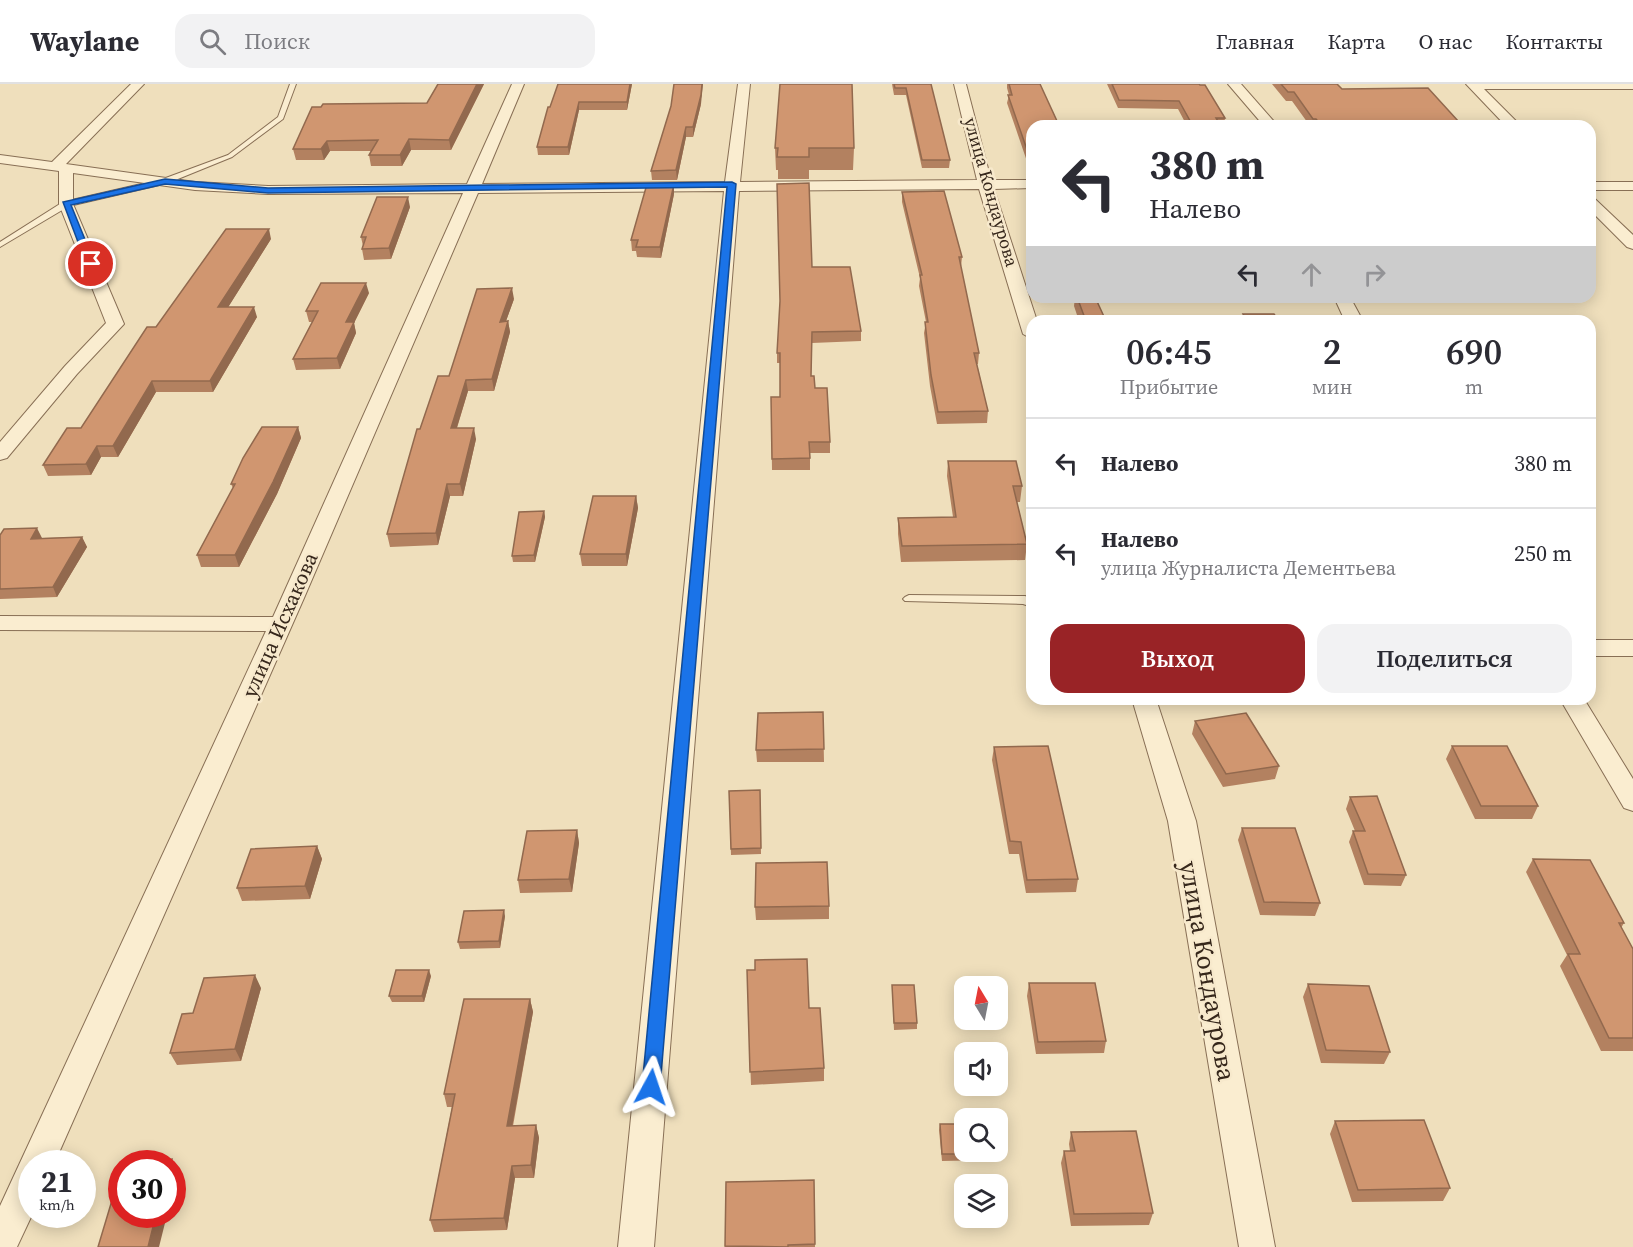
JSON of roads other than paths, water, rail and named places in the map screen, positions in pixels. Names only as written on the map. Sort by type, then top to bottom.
[{"type":"street","points":[[61,167],[138,84]]},
{"type":"street","name":"улица Исхакова","points":[[43,1150],[281,624],[518,84]]},
{"type":"street","points":[[636,1247],[732,184],[744,84]]},
{"type":"street","name":"улица Кондаурова","points":[[960,84],[985,184],[1026,315]]},
{"type":"street","points":[[1234,84],[1266,120]]},
{"type":"street","points":[[1472,84],[1633,85]]},
{"type":"street","points":[[1472,84],[1508,120]]},
{"type":"street","points":[[0,159],[165,181],[268,190],[732,184],[1026,184]]},
{"type":"street","points":[[0,454],[56,387],[115,324],[66,204],[61,167]]},
{"type":"street","points":[[1596,186],[1633,186]]},
{"type":"street","points":[[1596,208],[1633,244]]},
{"type":"street","points":[[0,623],[281,624]]},
{"type":"street","points":[[1596,648],[1633,648]]},
{"type":"street","name":"улица Кондаурова","points":[[1146,705],[1182,821],[1257,1247]]},
{"type":"street","points":[[1576,705],[1633,801]]},
{"type":"street","points":[[0,1244],[18,1206]]},
{"type":"lane","points":[[0,245],[66,204],[165,181],[230,156],[281,118],[293,84]]},
{"type":"lane","points":[[909,599],[1026,601]]}]
